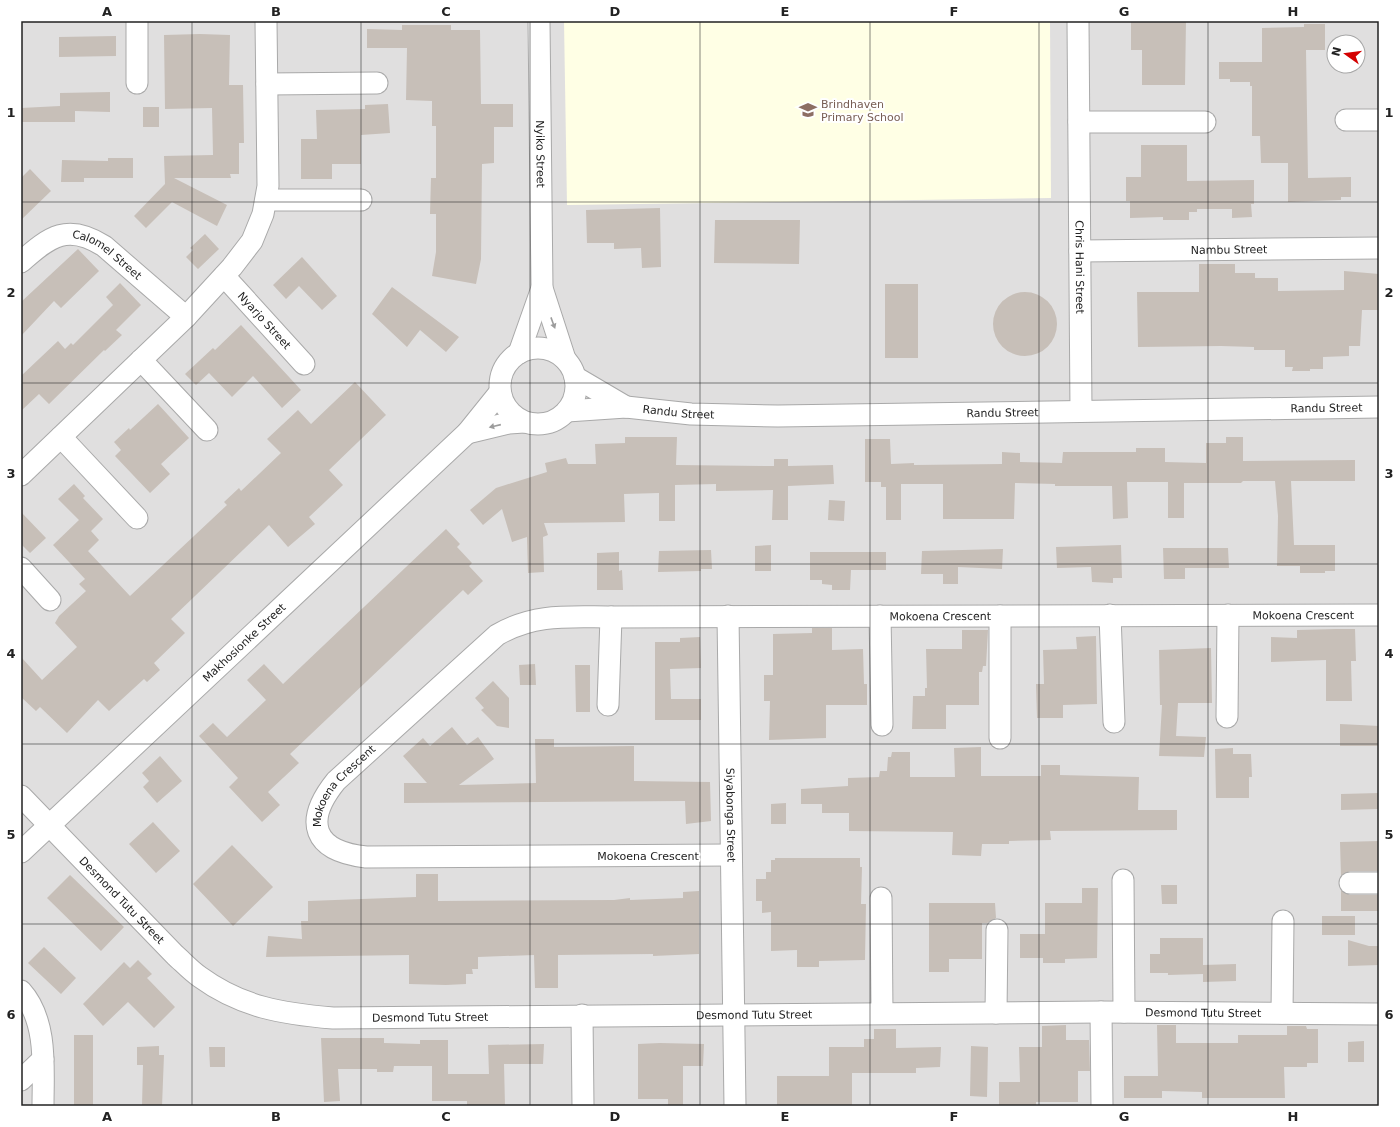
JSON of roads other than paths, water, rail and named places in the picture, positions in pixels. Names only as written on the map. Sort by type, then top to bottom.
[{"type":"street","points":[[137,21],[137,83]]},
{"type":"street","points":[[21,475],[186,317],[224,276],[252,241],[264,214],[268,186],[269,153],[266,21]]},
{"type":"street","name":"Nyiko Street","points":[[539,21],[542,288],[565,359]]},
{"type":"street","name":"Chris Hani Street","points":[[1078,21],[1081,411]]},
{"type":"street","points":[[267,84],[377,83]]},
{"type":"street","points":[[1346,120],[1379,120]]},
{"type":"street","points":[[1079,122],[1205,122]]},
{"type":"street","points":[[266,200],[361,200]]},
{"type":"street","name":"Calomel Street","points":[[21,262],[42,243],[60,234],[76,234],[91,238],[104,246],[186,317]]},
{"type":"street","name":"Nambu Street","points":[[1080,251],[1379,248]]},
{"type":"street","name":"Nyarjo Street","points":[[224,276],[304,364]]},
{"type":"street","name":"Nyiko Street","points":[[519,353],[542,288]]},
{"type":"street","points":[[538,348],[548,349],[565,359],[571,367],[575,377],[575,395],[567,411],[552,421],[533,424],[524,422],[508,410],[500,392],[501,378],[506,365],[519,353],[538,348]]},
{"type":"street","points":[[141,360],[207,430]]},
{"type":"street","name":"Randu Street","points":[[575,377],[626,407]]},
{"type":"street","name":"Makhosionke Street","points":[[21,852],[467,433],[500,392]]},
{"type":"street","name":"Randu Street","points":[[567,411],[626,407],[729,416],[1379,407]]},
{"type":"street","name":"Makhosionke Street","points":[[467,433],[509,423],[524,422]]},
{"type":"street","points":[[61,437],[137,518]]},
{"type":"street","points":[[21,568],[50,600]]},
{"type":"street","points":[[1110,615],[1114,722]]},
{"type":"street","points":[[1227,717],[1228,615]]},
{"type":"street","name":"Mokoena Crescent","points":[[731,855],[366,857],[351,855],[336,850],[325,841],[317,829],[316,819],[319,806],[326,793],[336,781],[497,635],[514,625],[533,620],[555,617],[1379,615]]},
{"type":"street","name":"Siyabonga Street","points":[[728,616],[735,1106]]},
{"type":"street","name":"Mokoena Crescent","points":[[880,616],[882,725]]},
{"type":"street","name":"Mokoena Crescent","points":[[1000,616],[1000,738]]},
{"type":"street","points":[[608,705],[611,617]]},
{"type":"street","name":"Desmond Tutu Street","points":[[21,796],[175,955],[200,977],[230,996],[264,1009],[297,1015],[333,1018],[1102,1012],[1379,1014]]},
{"type":"street","points":[[1123,880],[1124,1012]]},
{"type":"street","points":[[1350,883],[1379,883]]},
{"type":"street","points":[[881,898],[882,1013]]},
{"type":"street","points":[[1282,1013],[1283,921]]},
{"type":"street","points":[[996,1013],[997,930]]},
{"type":"street","points":[[21,991],[34,1012],[40,1036],[43,1060],[43,1106]]},
{"type":"street","points":[[1102,1012],[1102,1106]]},
{"type":"street","points":[[582,1015],[583,1106]]},
{"type":"street","points":[[21,1080],[43,1060]]},
{"type":"place","name":"Brindhaven Primary School","points":[[808,110]]}]
